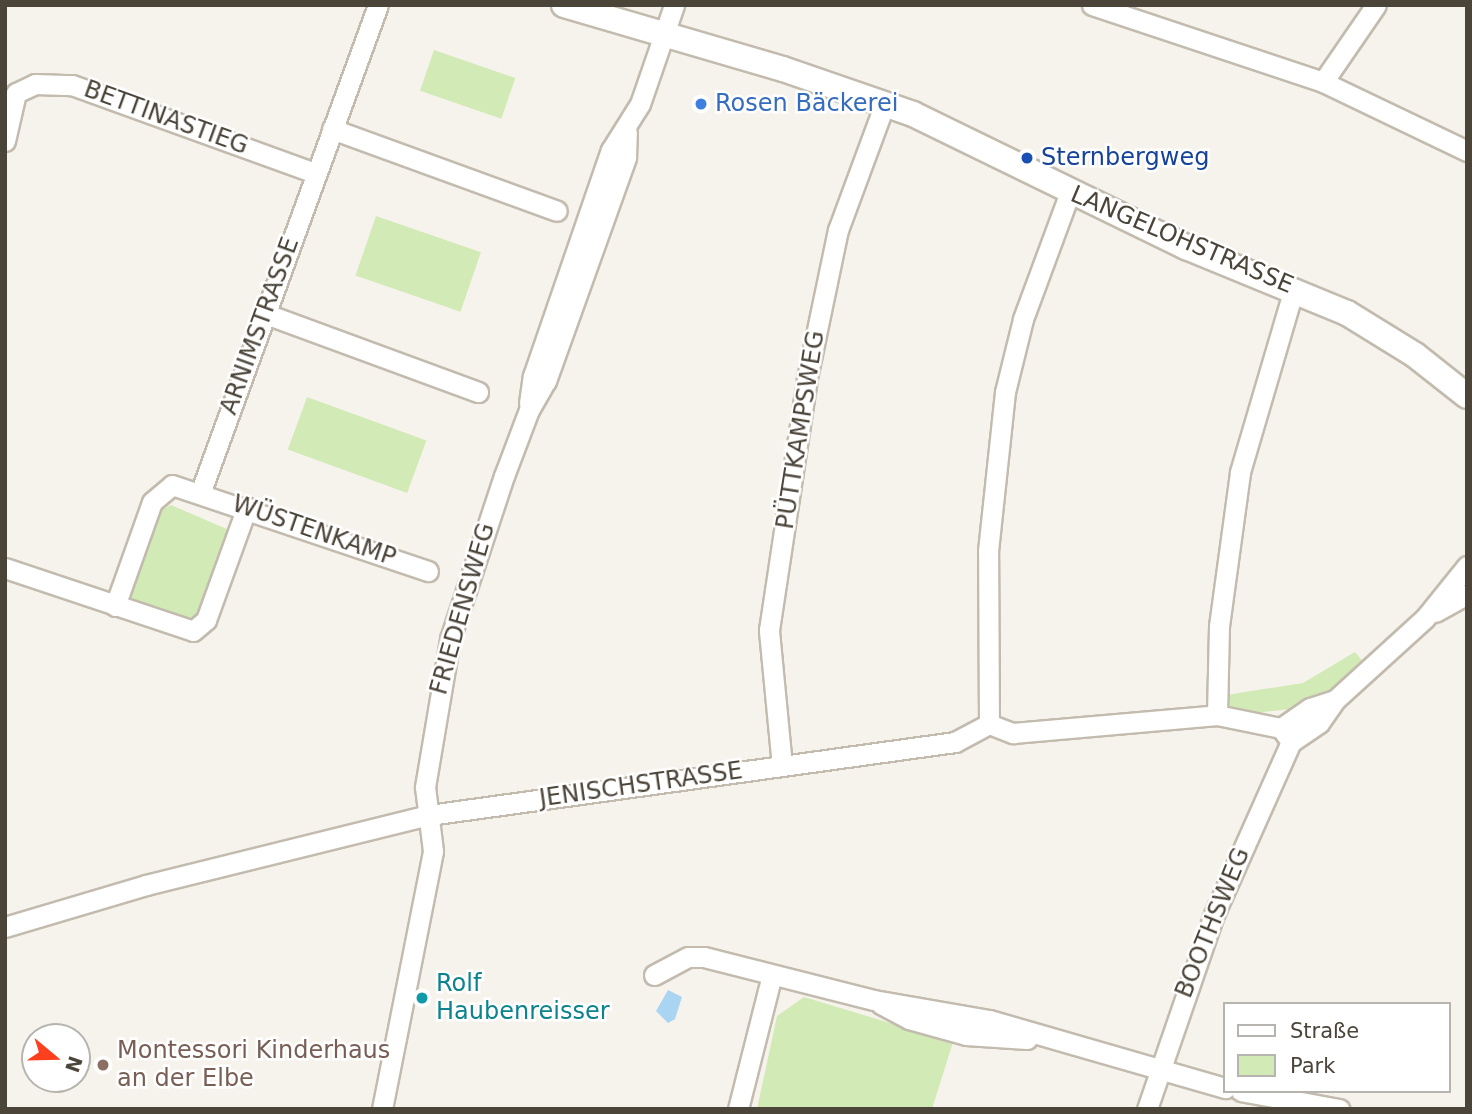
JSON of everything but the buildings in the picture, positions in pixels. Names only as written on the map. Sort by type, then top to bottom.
[{"type":"street","name":"ARNIMSTRASSE","points":[[201,491],[378,5]]},
{"type":"street","name":"LANGELOHSTRASSE","points":[[564,5],[885,103],[1070,192],[1294,289],[1376,330],[1467,396]]},
{"type":"street","name":"FRIEDENSWEG","points":[[382,1109],[433,851],[427,762],[450,639],[528,410],[533,376],[611,150],[627,132],[674,5]]},
{"type":"street","points":[[1091,5],[1323,82],[1467,151]]},
{"type":"street","points":[[1323,82],[1376,5]]},
{"type":"street","name":"BETTINASTIEG","points":[[11,91],[54,82],[93,90],[315,173]]},
{"type":"street","points":[[5,141],[11,91]]},
{"type":"street","name":"PÜTTKAMPSWEG","points":[[782,766],[769,630],[805,391],[838,230],[885,103]]},
{"type":"street","points":[[332,129],[557,211]]},
{"type":"street","points":[[1070,192],[1023,318],[1005,392],[988,551],[989,724],[1013,733],[1217,715],[1286,735],[1319,723],[1335,700],[1425,618],[1467,566]]},
{"type":"street","points":[[1217,715],[1219,626],[1238,483],[1294,289]]},
{"type":"street","points":[[266,314],[478,392]]},
{"type":"street","points":[[115,606],[152,502],[172,485],[201,491]]},
{"type":"street","name":"WÜSTENKAMP","points":[[201,491],[428,571]]},
{"type":"street","points":[[5,568],[185,630],[201,627],[247,507]]},
{"type":"street","points":[[1425,618],[1467,594]]},
{"type":"street","name":"JENISCHSTRASSE","points":[[5,928],[146,886],[429,815],[955,742],[989,724]]},
{"type":"street","name":"BOOTHSWEG","points":[[1147,1109],[1213,917],[1286,735]]},
{"type":"street","points":[[654,975],[688,957],[874,1000],[989,1020],[1159,1072],[1224,1088]]},
{"type":"street","points":[[738,1109],[772,975]]},
{"type":"street","points":[[1249,1093],[1301,1106],[1339,1109]]},
{"type":"green space","points":[[434,50],[515,78],[501,119],[420,91]]},
{"type":"green space","points":[[376,216],[481,252],[460,312],[355,276]]},
{"type":"green space","points":[[307,397],[426,440],[407,493],[288,450]]},
{"type":"green space","points":[[171,505],[229,530],[200,617],[192,623],[128,597],[154,514]]},
{"type":"green space","points":[[1355,652],[1364,663],[1330,693],[1300,708],[1244,714],[1227,704],[1226,695],[1303,683]]},
{"type":"green space","points":[[804,997],[953,1042],[932,1109],[757,1109],[777,1016]]},
{"type":"water","points":[[668,990],[682,997],[675,1019],[668,1023],[656,1011]]},
{"type":"place","name":"Rosen Bäckerei","points":[[701,104]]},
{"type":"place","name":"Sternbergweg","points":[[1027,158]]},
{"type":"place","name":"Rolf Haubenreisser","points":[[422,998]]},
{"type":"place","name":"Montessori Kinderhaus an der Elbe","points":[[103,1065]]}]
